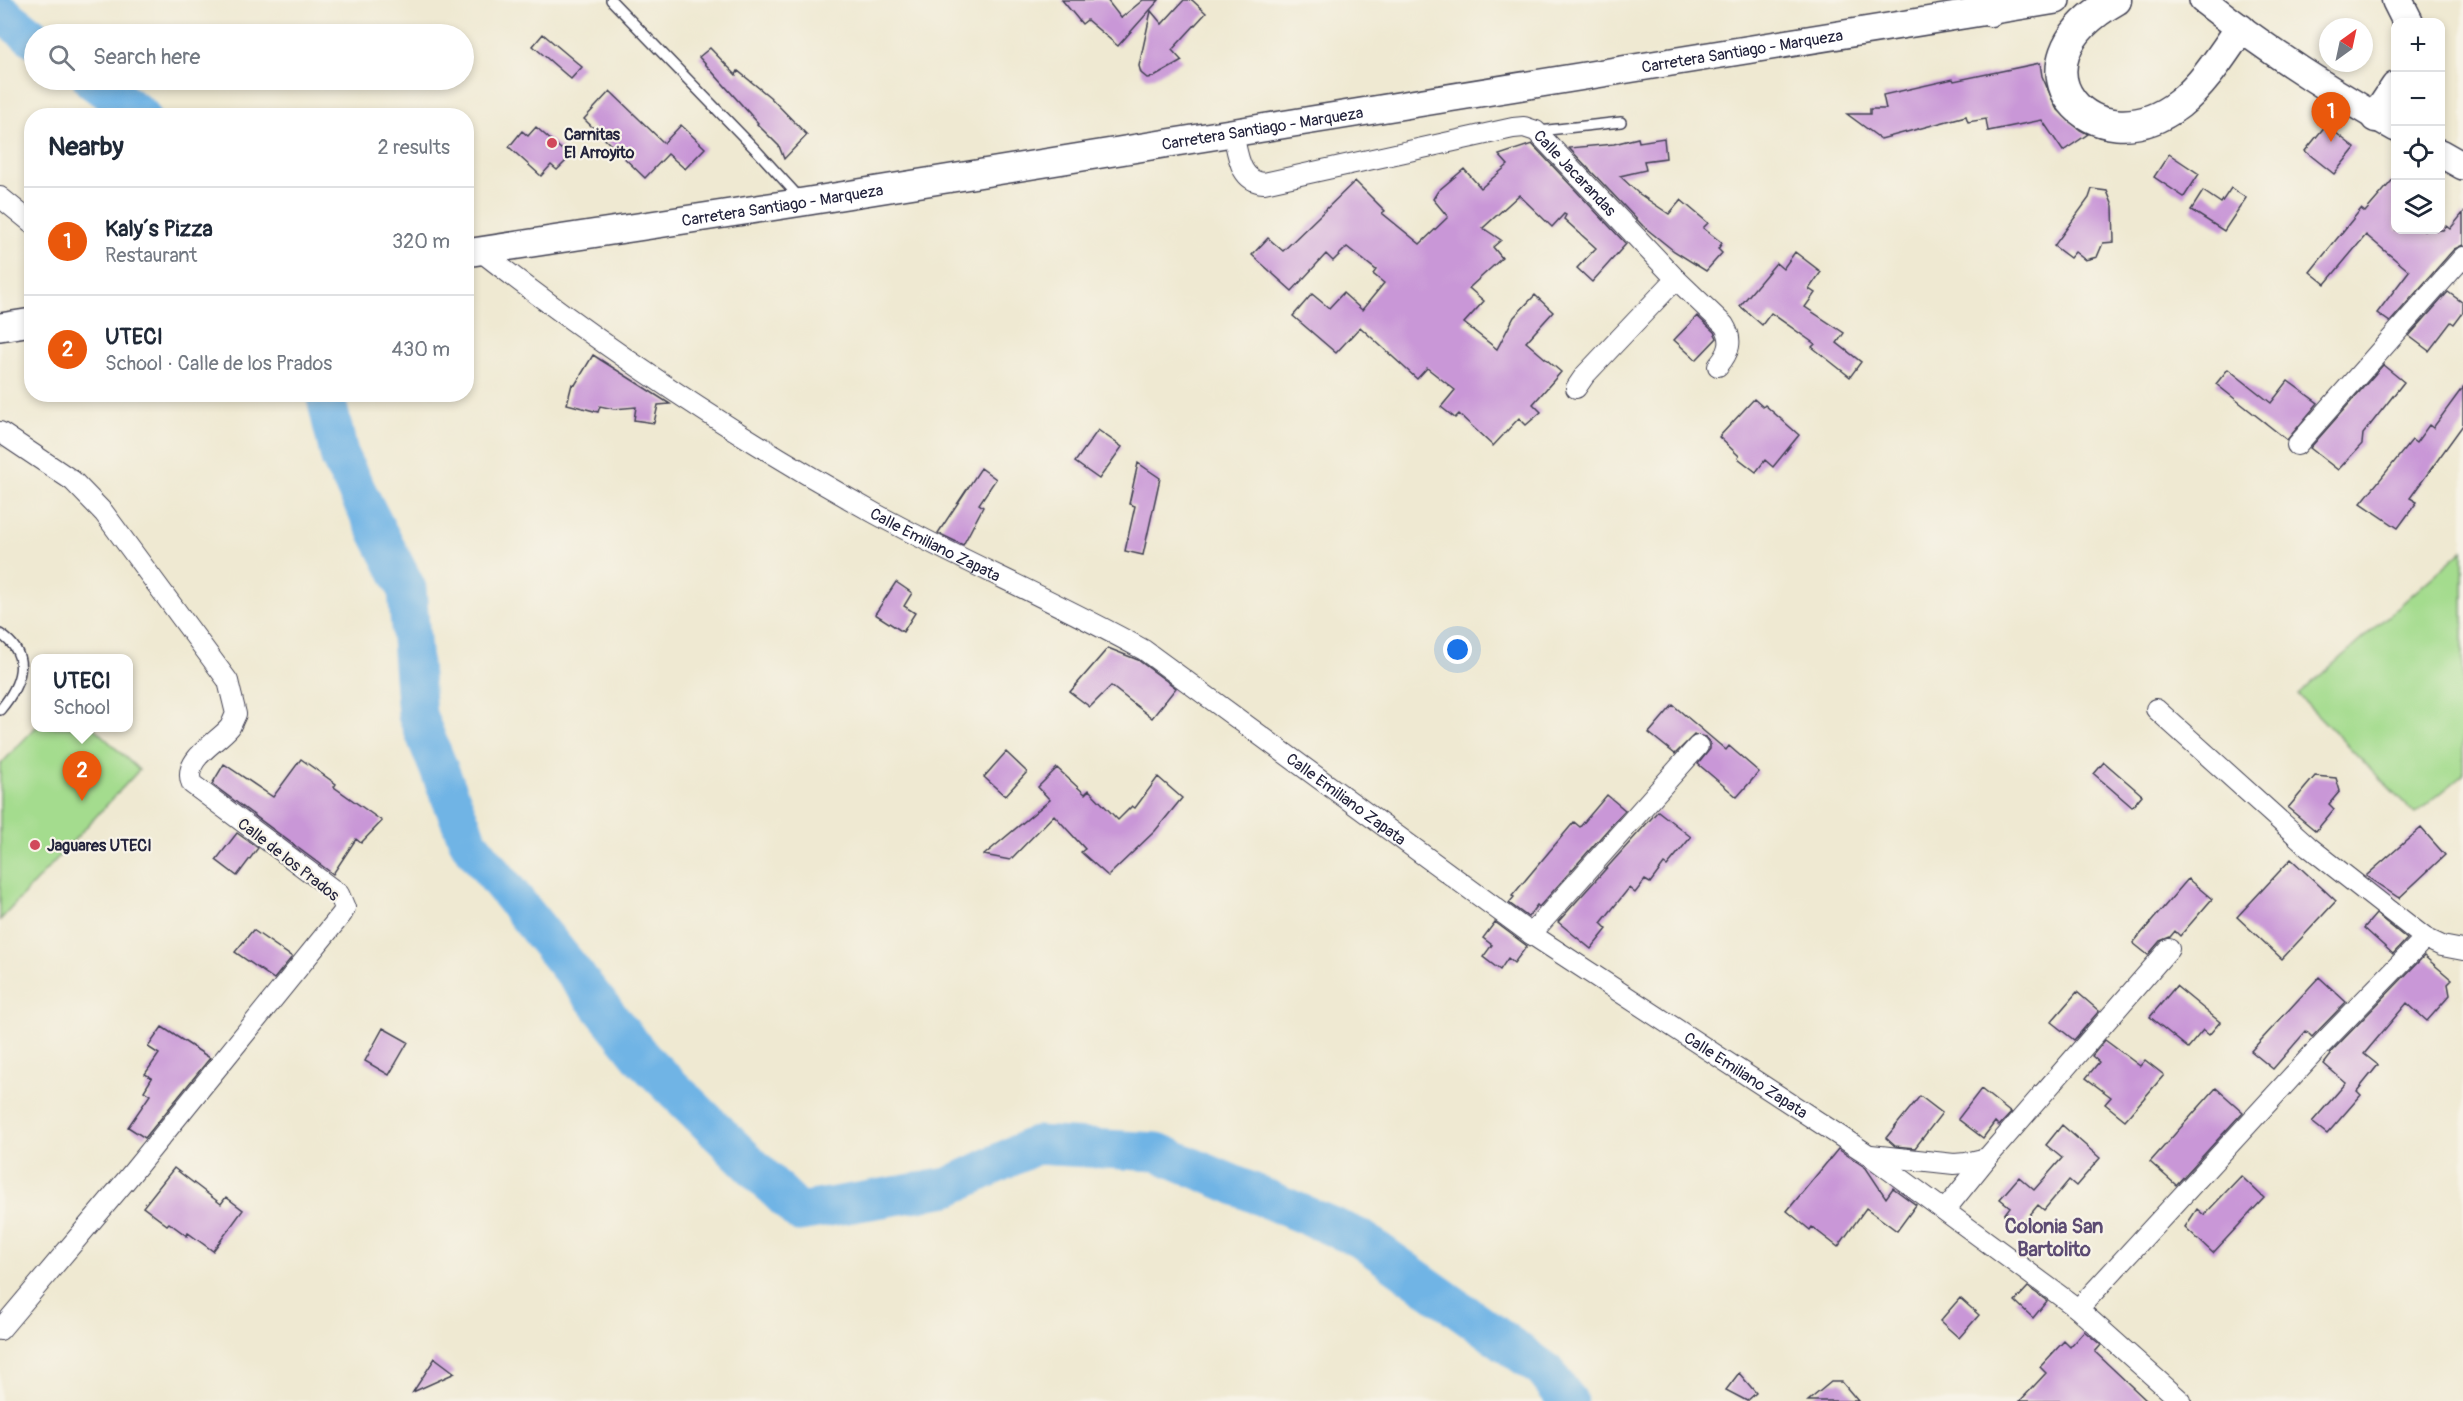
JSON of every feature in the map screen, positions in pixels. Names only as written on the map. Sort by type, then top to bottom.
[{"type":"main road","name":"Carretera Santiago - Marqueza","points":[[474,251],[803,202],[1233,133],[1985,5],[2056,0]]},
{"type":"main road","points":[[2116,0],[2100,9],[2081,25],[2066,44],[2060,65],[2061,81],[2069,97],[2080,110],[2098,121],[2120,125],[2149,120],[2179,104],[2218,61],[2240,29]]},
{"type":"main road","points":[[2203,0],[2240,29],[2330,90],[2386,123],[2391,105]]},
{"type":"main road","points":[[2397,0],[2407,18]]},
{"type":"main road","points":[[2445,156],[2463,166]]},
{"type":"main road","points":[[0,327],[24,323]]},
{"type":"street","name":"Calle Jacarandas","points":[[1233,133],[1243,172],[1256,182],[1264,183],[1513,128],[1524,127],[1536,131],[1676,279],[1724,325],[1729,333],[1730,345],[1727,355],[1718,366]]},
{"type":"street","points":[[0,197],[24,216]]},
{"type":"street","name":"Calle Emiliano Zapata","points":[[474,252],[618,354],[803,472],[888,520],[1097,624],[1144,650],[1531,934],[1869,1155],[1945,1210],[2078,1309],[2181,1401]]},
{"type":"street","points":[[2297,445],[2463,257]]},
{"type":"street","points":[[1576,388],[1585,375],[1676,279]]},
{"type":"street","name":"Calle de los Prados","points":[[0,432],[72,481],[104,513],[228,681],[236,714],[230,726],[195,760],[191,770],[192,784],[339,894],[345,908],[135,1169],[0,1330]]},
{"type":"street","points":[[2156,709],[2309,847],[2425,938],[2442,946],[2463,950]]},
{"type":"street","points":[[1531,934],[1698,746]]},
{"type":"street","points":[[2078,1309],[2322,1044],[2425,938]]},
{"type":"street","points":[[1945,1210],[1987,1158],[2169,949]]},
{"type":"street","points":[[1869,1155],[1953,1164],[1987,1158]]},
{"type":"lane","points":[[611,0],[758,151],[803,202]]},
{"type":"lane","points":[[1536,131],[1621,122]]},
{"type":"lane","points":[[0,634],[15,646],[21,669],[17,687],[0,710]]},
{"type":"green space","points":[[2463,550],[2463,775],[2415,814],[2298,695]]},
{"type":"green space","name":"Jaguares UTECI","points":[[31,732],[98,732],[139,770],[0,920],[0,765]]},
{"type":"building","points":[[1062,0],[1107,0],[1121,18],[1143,0],[1159,0],[1118,46],[1087,20],[1082,24]]},
{"type":"building","points":[[1184,0],[1192,0],[1206,13],[1172,50],[1182,61],[1154,77],[1147,78],[1141,73],[1139,66],[1151,11],[1162,24]]},
{"type":"building","points":[[543,34],[582,67],[571,79],[533,46]]},
{"type":"building","points":[[710,48],[736,75],[738,71],[770,97],[807,135],[784,159],[779,146],[699,57]]},
{"type":"building","points":[[2040,63],[2042,76],[2056,108],[2080,130],[2088,134],[2063,151],[2042,120],[1988,131],[1986,119],[1968,122],[1966,116],[1881,139],[1847,114],[1870,114],[1870,109],[1886,109],[1883,95]]},
{"type":"building","points":[[610,91],[664,143],[681,125],[705,148],[685,169],[668,154],[645,178],[584,119]]},
{"type":"building","points":[[2326,125],[2355,148],[2334,174],[2305,151]]},
{"type":"building","points":[[536,127],[570,157],[557,170],[551,165],[541,176],[509,147],[522,131],[528,136]]},
{"type":"building","points":[[1638,138],[1639,142],[1664,138],[1666,158],[1644,161],[1646,170],[1620,176],[1638,193],[1669,214],[1681,200],[1708,223],[1703,228],[1722,243],[1718,249],[1722,253],[1706,271],[1674,251],[1643,226],[1569,148],[1614,144]]},
{"type":"building","points":[[1532,144],[1626,244],[1592,282],[1577,268],[1596,248],[1564,219],[1566,215],[1564,214],[1552,227],[1519,195],[1483,228],[1501,240],[1493,247],[1502,258],[1469,288],[1484,301],[1464,323],[1497,349],[1514,317],[1535,295],[1553,312],[1526,342],[1561,372],[1533,404],[1541,412],[1526,425],[1519,418],[1493,446],[1459,414],[1455,418],[1441,407],[1455,390],[1427,368],[1417,379],[1360,327],[1336,353],[1293,316],[1312,294],[1329,308],[1343,293],[1362,310],[1384,283],[1373,274],[1376,270],[1347,247],[1333,261],[1326,254],[1292,291],[1252,255],[1268,238],[1283,251],[1355,181],[1385,211],[1382,213],[1420,244],[1448,217],[1433,199],[1438,191],[1464,169],[1481,188],[1508,165],[1499,155]]},
{"type":"building","points":[[2169,154],[2199,174],[2184,197],[2154,177]]},
{"type":"building","points":[[2391,182],[2391,234],[2445,234],[2446,226],[2450,229],[2463,213],[2463,245],[2454,249],[2390,322],[2377,313],[2409,271],[2366,235],[2325,284],[2310,272],[2361,209],[2365,212]]},
{"type":"building","points":[[2231,188],[2246,198],[2224,231],[2191,210],[2203,191],[2221,203]]},
{"type":"building","points":[[2092,189],[2107,191],[2113,206],[2114,242],[2103,243],[2097,257],[2085,260],[2075,252],[2070,258],[2054,246],[2089,198]]},
{"type":"building","points":[[1795,252],[1821,272],[1809,289],[1815,293],[1805,307],[1844,333],[1837,343],[1861,362],[1850,377],[1812,347],[1815,344],[1771,313],[1762,325],[1740,306],[1776,263],[1783,269]]},
{"type":"building","points":[[2448,292],[2463,303],[2463,312],[2454,324],[2451,322],[2429,351],[2409,336]]},
{"type":"building","points":[[1697,316],[1714,332],[1717,338],[1696,360],[1674,340]]},
{"type":"building","points":[[593,355],[670,404],[658,405],[654,423],[634,420],[636,407],[614,409],[600,406],[598,412],[567,404],[572,384],[575,385]]},
{"type":"building","points":[[2383,365],[2404,382],[2363,434],[2362,444],[2338,470],[2310,448]]},
{"type":"building","points":[[2228,369],[2271,403],[2288,381],[2318,403],[2287,440],[2216,384]]},
{"type":"building","points":[[2463,387],[2463,425],[2410,498],[2417,502],[2398,528],[2361,503],[2412,440],[2416,443],[2429,425],[2433,428]]},
{"type":"building","points":[[1754,399],[1763,407],[1765,405],[1799,435],[1773,467],[1765,460],[1756,472],[1738,458],[1739,456],[1719,437]]},
{"type":"building","points":[[1098,430],[1122,447],[1099,479],[1075,462]]},
{"type":"building","points":[[1138,463],[1160,478],[1143,555],[1125,551],[1135,506],[1129,504]]},
{"type":"building","points":[[981,468],[996,479],[979,504],[983,507],[963,545],[938,533]]},
{"type":"building","points":[[896,582],[912,593],[904,606],[915,613],[903,632],[875,614]]},
{"type":"building","points":[[1108,648],[1138,660],[1176,688],[1152,718],[1111,686],[1090,707],[1070,692]]},
{"type":"building","points":[[1673,705],[1726,750],[1729,746],[1759,772],[1737,797],[1698,764],[1710,749],[1710,743],[1705,737],[1694,735],[1675,754],[1649,733]]},
{"type":"building","points":[[1006,752],[1027,772],[1005,796],[984,777]]},
{"type":"building","points":[[301,759],[336,784],[334,787],[382,821],[361,843],[356,839],[333,874],[212,784],[224,764],[273,797]]},
{"type":"building","points":[[2104,762],[2142,795],[2132,807],[2094,774]]},
{"type":"building","points":[[1057,768],[1085,794],[1089,790],[1118,820],[1132,806],[1135,808],[1158,777],[1182,798],[1155,831],[1108,876],[1081,852],[1085,849],[1054,815],[1010,860],[984,855],[1050,800],[1038,787]]},
{"type":"building","points":[[2315,776],[2336,778],[2340,791],[2329,804],[2334,809],[2316,831],[2288,808]]},
{"type":"building","points":[[1607,795],[1625,810],[1539,907],[1537,905],[1528,917],[1509,903],[1514,897],[1512,896],[1574,822],[1580,827]]},
{"type":"building","points":[[1658,811],[1691,837],[1667,866],[1664,864],[1650,883],[1645,880],[1635,893],[1629,888],[1601,923],[1607,929],[1591,949],[1558,922]]},
{"type":"building","points":[[2421,828],[2445,855],[2399,898],[2366,876]]},
{"type":"building","points":[[237,833],[258,848],[237,876],[216,860]]},
{"type":"building","points":[[2291,859],[2336,901],[2282,959],[2237,917]]},
{"type":"building","points":[[2188,879],[2212,899],[2180,936],[2175,931],[2170,937],[2160,941],[2148,955],[2133,943]]},
{"type":"building","points":[[2376,914],[2407,939],[2393,954],[2364,928]]},
{"type":"building","points":[[1495,922],[1527,946],[1514,963],[1508,958],[1500,970],[1483,957],[1492,945],[1483,938]]},
{"type":"building","points":[[253,930],[292,957],[274,979],[235,952]]},
{"type":"building","points":[[2424,956],[2452,980],[2448,984],[2450,995],[2427,1021],[2407,1003],[2364,1054],[2378,1065],[2357,1091],[2361,1095],[2327,1134],[2312,1122],[2346,1083],[2324,1064],[2331,1055],[2330,1053]]},
{"type":"building","points":[[2319,977],[2346,1002],[2312,1037],[2306,1031],[2273,1069],[2251,1051]]},
{"type":"building","points":[[2176,986],[2220,1022],[2209,1035],[2203,1030],[2188,1048],[2150,1017]]},
{"type":"building","points":[[2077,992],[2099,1011],[2074,1040],[2051,1022]]},
{"type":"building","points":[[162,1027],[210,1058],[145,1138],[128,1127],[150,1095],[144,1091],[152,1078],[145,1074],[159,1054],[148,1047]]},
{"type":"building","points":[[383,1028],[408,1042],[389,1075],[365,1061]]},
{"type":"building","points":[[2105,1040],[2140,1066],[2145,1060],[2164,1075],[2125,1120],[2105,1104],[2111,1097],[2086,1078],[2099,1062],[2092,1056]]},
{"type":"building","points":[[2216,1088],[2243,1112],[2176,1185],[2150,1162]]},
{"type":"building","points":[[1981,1089],[2011,1113],[1999,1126],[1995,1122],[1983,1138],[1958,1119]]},
{"type":"building","points":[[1920,1096],[1942,1113],[1915,1148],[1895,1146],[1886,1138]]},
{"type":"building","points":[[2062,1125],[2100,1158],[2076,1186],[2069,1180],[2044,1210],[2038,1205],[2019,1228],[2004,1215],[2010,1207],[2000,1199],[2019,1177],[2034,1190],[2062,1158],[2046,1145]]},
{"type":"building","points":[[1838,1149],[1866,1168],[1886,1198],[1893,1188],[1916,1205],[1897,1231],[1866,1208],[1838,1247],[1812,1227],[1810,1230],[1787,1211]]},
{"type":"building","points":[[174,1168],[221,1204],[226,1197],[243,1210],[213,1251],[188,1233],[187,1236],[169,1223],[167,1225],[143,1207]]},
{"type":"building","points":[[2241,1176],[2264,1198],[2213,1253],[2185,1227],[2197,1209],[2204,1215]]},
{"type":"building","points":[[2028,1287],[2047,1301],[2033,1318],[2015,1301]]},
{"type":"building","points":[[1960,1298],[1979,1315],[1959,1338],[1940,1321]]},
{"type":"building","points":[[2084,1331],[2101,1345],[2095,1352],[2147,1401],[2020,1401],[2046,1373],[2040,1367],[2064,1341],[2070,1347]]},
{"type":"building","points":[[435,1358],[455,1373],[413,1392]]},
{"type":"building","points":[[1739,1373],[1756,1393],[1747,1401],[1726,1390]]},
{"type":"building","points":[[1831,1382],[1842,1382],[1858,1401],[1808,1401]]},
{"type":"waterway","points":[[0,12],[24,30]]},
{"type":"waterway","points":[[106,90],[130,108]]},
{"type":"waterway","points":[[327,402],[340,458],[407,589],[417,715],[469,843],[643,1059],[799,1212],[948,1187],[1036,1145],[1157,1152],[1361,1239],[1544,1370],[1568,1401]]},
{"type":"place","name":"Kaly´s Pizza","points":[[2331,142]]},
{"type":"place","name":"Carnitas El Arroyito","points":[[552,143]]},
{"type":"place","name":"UTECI","points":[[82,801]]},
{"type":"place","name":"Jaguares UTECI","points":[[35,845]]},
{"type":"district","name":"Colonia San Bartolito","points":[[2054,1238]]}]
